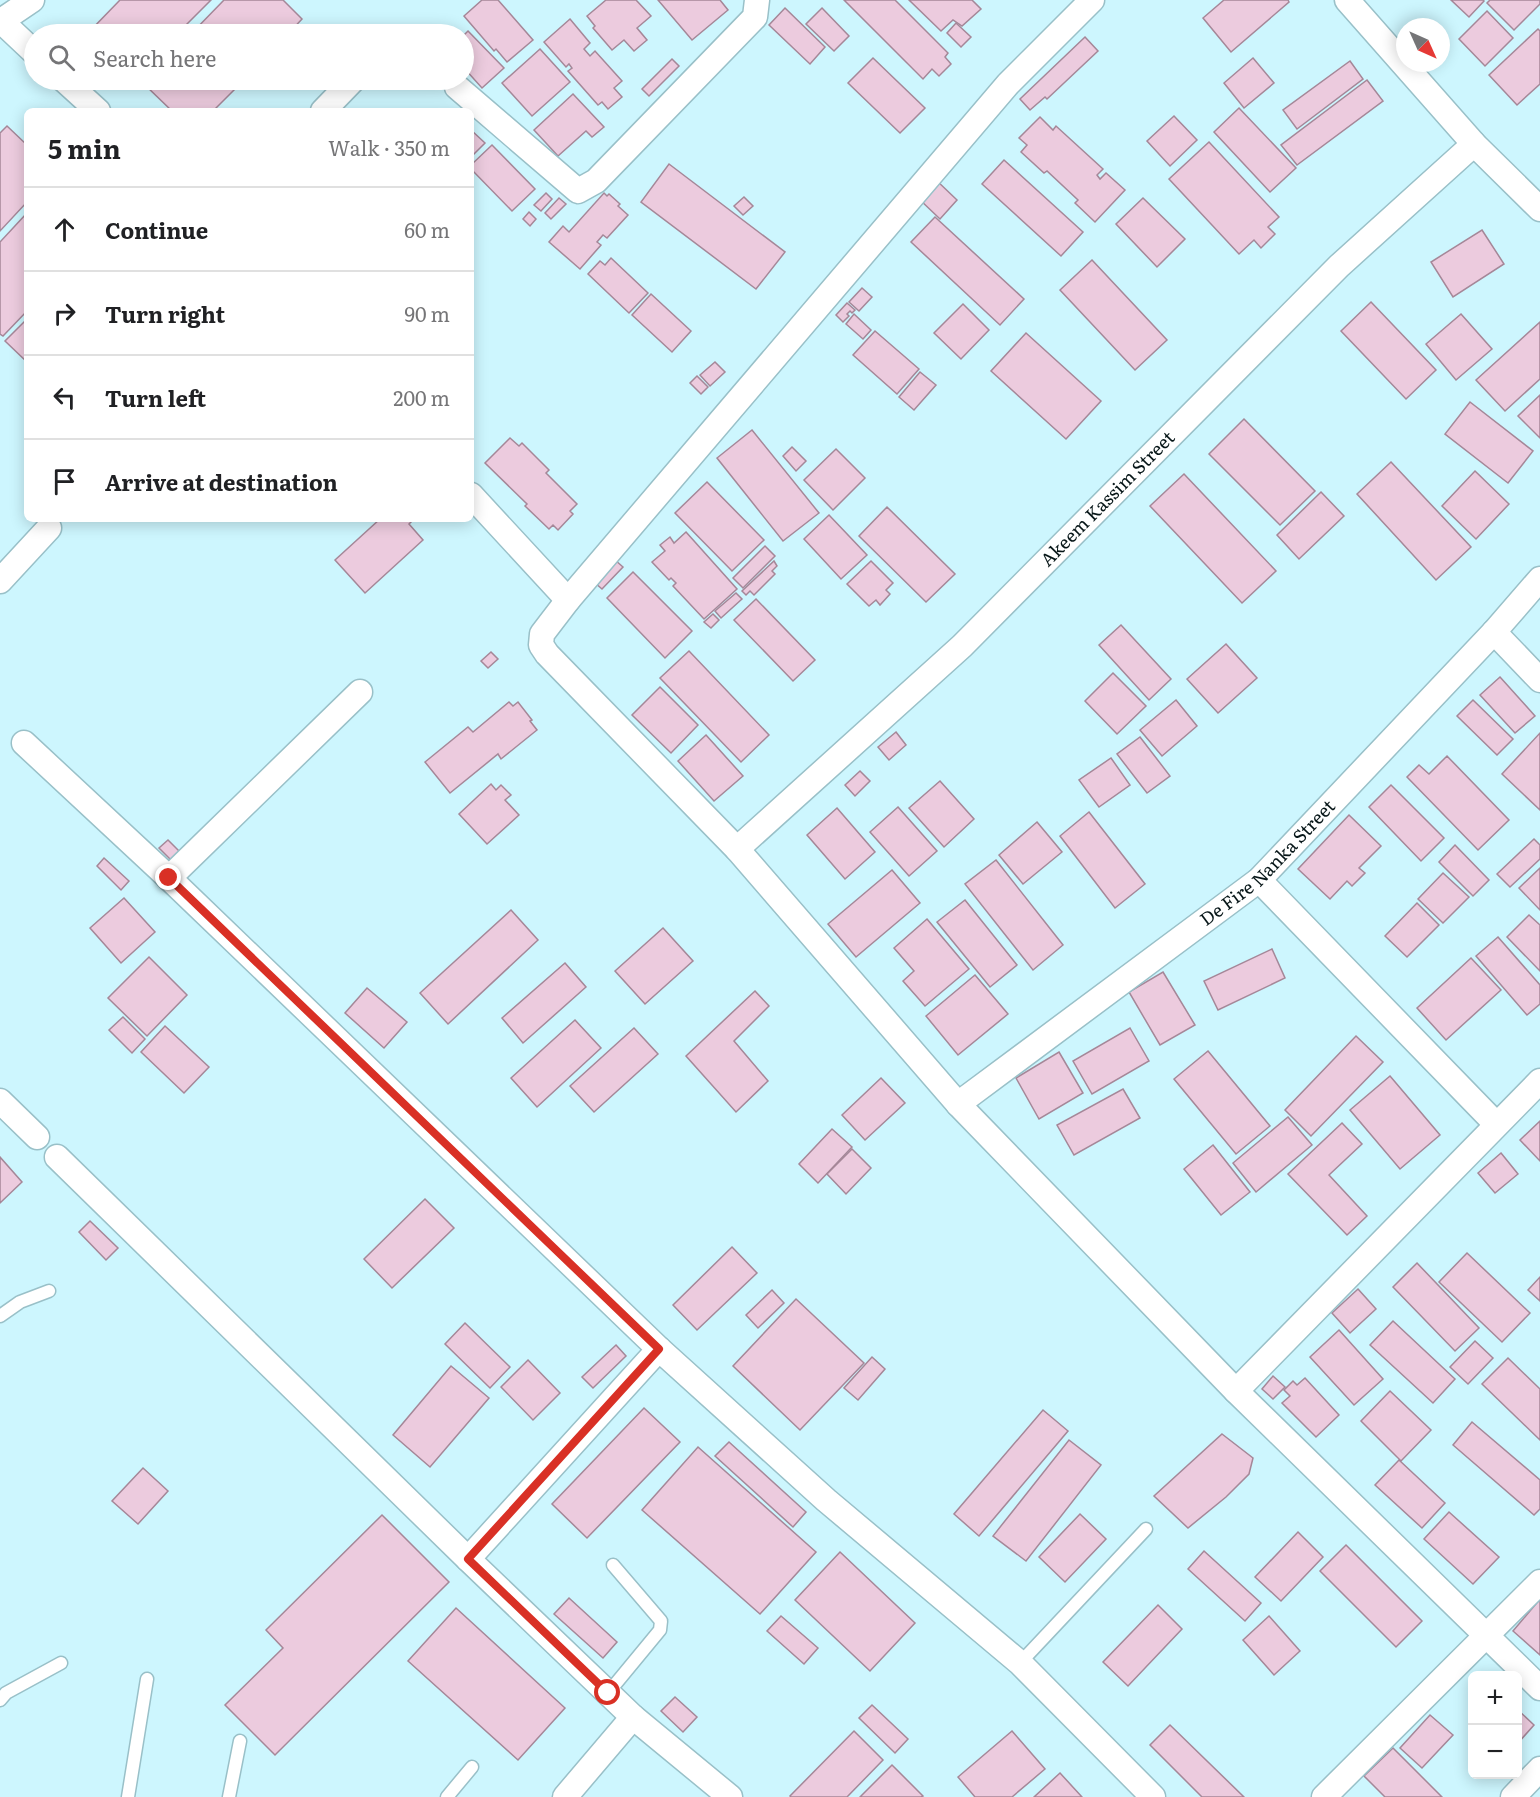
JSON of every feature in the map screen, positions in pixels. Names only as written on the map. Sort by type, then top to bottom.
[{"type":"street","points":[[0,21],[15,0]]},
{"type":"street","points":[[0,21],[33,0]]},
{"type":"street","points":[[460,90],[578,191],[596,182],[755,17],[756,0]]},
{"type":"street","points":[[1092,0],[1008,84],[568,600],[542,634],[541,645],[547,654],[737,849],[958,1104],[1236,1391],[1540,1688]]},
{"type":"street","points":[[1347,0],[1474,144],[1540,209]]},
{"type":"street","points":[[0,21],[24,43]]},
{"type":"street","points":[[75,90],[95,108]]},
{"type":"street","points":[[326,108],[343,90]]},
{"type":"street","name":"Akeem Kassim Street","points":[[737,849],[962,646],[1339,266],[1474,144]]},
{"type":"street","points":[[474,498],[568,600]]},
{"type":"street","points":[[0,581],[49,528]]},
{"type":"street","name":"De Fire Nanka Street","points":[[958,1104],[1259,880],[1494,632],[1540,579]]},
{"type":"street","points":[[1494,632],[1540,680]]},
{"type":"street","points":[[169,878],[360,692]]},
{"type":"street","points":[[24,743],[169,878],[659,1349],[826,1500],[1020,1663],[1153,1797]]},
{"type":"street","points":[[1259,880],[1496,1124]]},
{"type":"street","points":[[1236,1391],[1540,1081]]},
{"type":"street","points":[[0,1101],[37,1137]]},
{"type":"street","points":[[57,1157],[633,1717],[730,1797]]},
{"type":"street","points":[[468,1559],[659,1349]]},
{"type":"street","points":[[1324,1797],[1540,1582]]},
{"type":"street","points":[[565,1797],[633,1717]]},
{"type":"street","points":[[1513,1797],[1540,1769]]},
{"type":"lane","points":[[0,1316],[20,1302],[49,1291]]},
{"type":"lane","points":[[1020,1663],[1146,1528]]},
{"type":"lane","points":[[608,1693],[660,1630],[661,1622],[614,1565]]},
{"type":"lane","points":[[0,1700],[6,1693],[61,1664]]},
{"type":"lane","points":[[128,1797],[147,1678]]},
{"type":"lane","points":[[229,1797],[240,1742]]},
{"type":"lane","points":[[447,1797],[472,1767]]},
{"type":"building","points":[[120,0],[211,0],[187,24],[97,24]]},
{"type":"building","points":[[224,0],[283,0],[302,19],[297,24],[201,24]]},
{"type":"building","points":[[482,0],[498,0],[533,40],[507,62],[496,49],[494,51],[474,28],[474,24],[471,24],[464,16]]},
{"type":"building","points":[[606,0],[636,0],[651,16],[637,28],[647,40],[634,51],[624,40],[612,50],[593,28],[595,26],[587,16]]},
{"type":"building","points":[[658,0],[720,0],[728,10],[692,40]]},
{"type":"building","points":[[844,0],[895,0],[948,53],[945,57],[951,64],[939,76],[932,69],[923,79]]},
{"type":"building","points":[[909,0],[972,0],[981,9],[962,26],[953,20],[941,31]]},
{"type":"building","points":[[1224,0],[1288,0],[1289,2],[1231,52],[1203,18]]},
{"type":"building","points":[[1451,0],[1483,0],[1484,1],[1469,17]]},
{"type":"building","points":[[1490,0],[1540,0],[1540,4],[1514,30],[1487,3]]},
{"type":"building","points":[[785,8],[825,47],[810,64],[769,25]]},
{"type":"building","points":[[822,8],[849,36],[834,51],[806,24]]},
{"type":"building","points":[[1487,11],[1513,38],[1485,66],[1459,39]]},
{"type":"building","points":[[570,19],[590,43],[584,49],[590,56],[595,51],[622,81],[614,88],[622,97],[608,109],[602,102],[598,105],[568,71],[572,68],[569,64],[566,67],[544,42]]},
{"type":"building","points":[[956,23],[971,37],[961,47],[947,33]]},
{"type":"building","points":[[1538,29],[1540,31],[1540,84],[1517,105],[1489,75]]},
{"type":"building","points":[[474,37],[504,68],[482,88],[474,79]]},
{"type":"building","points":[[1085,37],[1098,51],[1047,99],[1045,97],[1030,110],[1020,99]]},
{"type":"building","points":[[540,49],[570,82],[532,116],[502,83]]},
{"type":"building","points":[[873,58],[925,108],[900,133],[848,83]]},
{"type":"building","points":[[1253,58],[1274,83],[1244,108],[1224,83]]},
{"type":"building","points":[[672,59],[679,66],[649,96],[642,89]]},
{"type":"building","points":[[1350,61],[1363,79],[1297,129],[1283,110]]},
{"type":"building","points":[[1367,80],[1383,101],[1297,165],[1281,145]]},
{"type":"building","points":[[150,90],[234,90],[216,108],[169,108]]},
{"type":"building","points":[[573,94],[604,127],[592,137],[586,131],[558,156],[534,130]]},
{"type":"building","points":[[1239,108],[1296,168],[1270,192],[1214,132]]},
{"type":"building","points":[[1174,116],[1197,140],[1170,166],[1147,141]]},
{"type":"building","points":[[1040,117],[1053,130],[1056,126],[1103,169],[1097,175],[1100,179],[1106,173],[1125,190],[1095,222],[1075,203],[1078,200],[1047,171],[1044,173],[1021,152],[1027,145],[1019,138]]},
{"type":"building","points":[[7,126],[24,142],[24,205],[0,231],[0,133]]},
{"type":"building","points":[[474,133],[485,143],[474,154]]},
{"type":"building","points":[[1209,142],[1279,217],[1268,227],[1275,234],[1261,248],[1254,240],[1239,254],[1169,179]]},
{"type":"building","points":[[492,145],[535,189],[512,211],[474,172],[474,162]]},
{"type":"building","points":[[1004,160],[1083,232],[1061,256],[982,184]]},
{"type":"building","points":[[669,164],[785,252],[756,289],[641,202]]},
{"type":"building","points":[[935,179],[957,200],[940,219],[918,198]]},
{"type":"building","points":[[546,193],[552,199],[541,211],[534,205]]},
{"type":"building","points":[[604,193],[607,196],[609,194],[620,204],[618,206],[628,215],[607,238],[603,235],[597,242],[601,245],[580,269],[549,242],[563,226],[569,232]]},
{"type":"building","points":[[744,197],[753,206],[743,215],[734,206]]},
{"type":"building","points":[[559,198],[566,204],[551,219],[545,213]]},
{"type":"building","points":[[1143,198],[1185,239],[1157,267],[1116,224]]},
{"type":"building","points":[[529,212],[536,219],[530,226],[523,219]]},
{"type":"building","points":[[24,216],[24,314],[3,336],[0,334],[0,242]]},
{"type":"building","points":[[935,217],[1024,299],[1000,325],[911,242]]},
{"type":"building","points":[[1482,230],[1504,264],[1453,297],[1431,262]]},
{"type":"building","points":[[611,258],[648,293],[629,313],[588,274],[600,261],[605,265]]},
{"type":"building","points":[[1092,260],[1167,340],[1135,370],[1060,290]]},
{"type":"building","points":[[862,288],[872,297],[859,311],[849,302]]},
{"type":"building","points":[[651,294],[691,331],[672,352],[632,315]]},
{"type":"building","points":[[1371,302],[1436,370],[1406,399],[1341,331]]},
{"type":"building","points":[[847,303],[855,310],[847,314],[849,316],[843,322],[836,315]]},
{"type":"building","points":[[963,304],[989,330],[961,359],[934,333]]},
{"type":"building","points":[[854,314],[871,330],[863,339],[846,324]]},
{"type":"building","points":[[1461,314],[1492,349],[1456,380],[1426,344]]},
{"type":"building","points":[[24,322],[24,359],[5,341]]},
{"type":"building","points":[[1540,322],[1540,379],[1505,411],[1476,380]]},
{"type":"building","points":[[875,331],[919,369],[897,394],[853,355]]},
{"type":"building","points":[[1026,333],[1101,401],[1066,439],[991,371]]},
{"type":"building","points":[[715,362],[725,372],[710,386],[700,375]]},
{"type":"building","points":[[920,372],[936,385],[914,410],[899,397]]},
{"type":"building","points":[[697,376],[708,387],[701,394],[690,383]]},
{"type":"building","points":[[1540,395],[1540,438],[1518,416]]},
{"type":"building","points":[[1470,402],[1533,451],[1508,483],[1445,434]]},
{"type":"building","points":[[1244,419],[1315,491],[1280,525],[1209,454]]},
{"type":"building","points":[[752,430],[819,513],[783,541],[717,458]]},
{"type":"building","points":[[510,438],[519,446],[522,443],[549,470],[546,473],[577,504],[570,511],[573,514],[558,530],[553,525],[549,529],[485,463]]},
{"type":"building","points":[[792,447],[806,461],[796,471],[783,456]]},
{"type":"building","points":[[836,449],[865,478],[833,510],[804,480]]},
{"type":"building","points":[[1391,462],[1471,547],[1436,580],[1357,494]]},
{"type":"building","points":[[1475,471],[1509,504],[1476,539],[1442,506]]},
{"type":"building","points":[[1184,474],[1276,571],[1242,603],[1150,506]]},
{"type":"building","points":[[707,482],[764,540],[732,571],[675,513]]},
{"type":"building","points":[[1321,492],[1344,516],[1299,559],[1277,535]]},
{"type":"building","points":[[887,507],[955,574],[926,602],[859,536]]},
{"type":"building","points":[[829,515],[867,555],[841,579],[804,539]]},
{"type":"building","points":[[377,522],[411,522],[409,524],[423,540],[365,593],[335,560]]},
{"type":"building","points":[[686,532],[737,589],[704,619],[673,586],[676,583],[671,578],[669,580],[652,562],[665,551],[660,545],[670,537],[674,543]]},
{"type":"building","points":[[765,546],[775,556],[743,588],[733,578]]},
{"type":"building","points":[[615,560],[623,567],[602,589],[594,582]]},
{"type":"building","points":[[774,561],[777,566],[772,571],[775,574],[754,595],[750,591],[746,595],[742,591]]},
{"type":"building","points":[[871,561],[893,583],[886,590],[890,594],[880,605],[876,600],[869,606],[847,584]]},
{"type":"building","points":[[633,572],[692,631],[665,658],[607,598]]},
{"type":"building","points":[[736,593],[742,599],[721,618],[715,611]]},
{"type":"building","points":[[756,599],[815,660],[793,681],[734,620]]},
{"type":"building","points":[[713,614],[719,620],[711,628],[704,622]]},
{"type":"building","points":[[1121,625],[1171,679],[1149,700],[1099,645]]},
{"type":"building","points":[[1226,644],[1257,678],[1218,713],[1187,679]]},
{"type":"building","points":[[689,651],[769,735],[741,762],[660,678]]},
{"type":"building","points":[[491,652],[498,659],[488,668],[481,661]]},
{"type":"building","points":[[1113,673],[1146,706],[1117,734],[1085,701]]},
{"type":"building","points":[[1500,677],[1535,716],[1515,733],[1480,695]]},
{"type":"building","points":[[660,687],[698,725],[671,753],[632,715]]},
{"type":"building","points":[[1176,700],[1197,726],[1162,756],[1140,730]]},
{"type":"building","points":[[1473,700],[1513,739],[1497,755],[1457,716]]},
{"type":"building","points":[[509,702],[513,706],[518,702],[537,730],[501,759],[498,754],[450,793],[425,762],[468,727],[473,732]]},
{"type":"building","points":[[896,732],[906,745],[889,760],[878,747]]},
{"type":"building","points":[[1540,733],[1540,810],[1502,774]]},
{"type":"building","points":[[706,735],[743,776],[714,801],[678,761]]},
{"type":"building","points":[[1140,737],[1170,776],[1147,793],[1117,754]]},
{"type":"building","points":[[1447,756],[1509,820],[1478,850],[1407,777],[1419,765],[1429,774]]},
{"type":"building","points":[[1111,758],[1130,785],[1099,807],[1079,780]]},
{"type":"building","points":[[860,771],[870,781],[855,796],[845,785]]},
{"type":"building","points":[[940,781],[974,819],[944,847],[909,808]]},
{"type":"building","points":[[491,784],[496,790],[501,785],[511,795],[505,800],[519,815],[487,844],[459,814]]},
{"type":"building","points":[[1391,785],[1444,838],[1421,861],[1369,807]]},
{"type":"building","points":[[898,807],[937,851],[909,876],[870,832]]},
{"type":"building","points":[[837,808],[875,852],[845,879],[807,835]]},
{"type":"building","points":[[1089,812],[1145,884],[1115,908],[1060,836]]},
{"type":"building","points":[[1349,815],[1381,846],[1359,868],[1365,873],[1352,886],[1347,881],[1330,899],[1298,869]]},
{"type":"building","points":[[1037,822],[1062,852],[1023,884],[999,855]]},
{"type":"building","points":[[1534,839],[1540,845],[1540,859],[1510,887],[1497,874]]},
{"type":"building","points":[[168,840],[185,857],[176,865],[159,848]]},
{"type":"building","points":[[1455,845],[1489,880],[1473,896],[1439,862]]},
{"type":"building","points":[[104,858],[129,881],[121,890],[97,866]]},
{"type":"building","points":[[996,860],[1063,945],[1033,970],[965,884]]},
{"type":"building","points":[[1540,868],[1540,910],[1519,888]]},
{"type":"building","points":[[892,870],[920,903],[856,957],[828,924]]},
{"type":"building","points":[[1443,873],[1469,897],[1443,923],[1418,899]]},
{"type":"building","points":[[124,898],[155,932],[121,963],[90,928]]},
{"type":"building","points":[[965,900],[1017,965],[990,987],[937,922]]},
{"type":"building","points":[[1417,903],[1439,925],[1407,957],[1385,936]]},
{"type":"building","points":[[511,910],[538,940],[448,1024],[420,993]]},
{"type":"building","points":[[1529,915],[1540,925],[1540,971],[1507,937]]},
{"type":"building","points":[[927,919],[969,969],[925,1006],[903,981],[914,971],[894,948]]},
{"type":"building","points":[[663,928],[693,961],[645,1004],[615,971]]},
{"type":"building","points":[[1498,937],[1540,985],[1540,1004],[1527,1015],[1476,956]]},
{"type":"building","points":[[1272,949],[1285,978],[1218,1010],[1204,981]]},
{"type":"building","points":[[149,957],[187,995],[147,1036],[108,998]]},
{"type":"building","points":[[1471,958],[1501,990],[1446,1040],[1417,1008]]},
{"type":"building","points":[[565,963],[586,987],[523,1043],[502,1018]]},
{"type":"building","points":[[1163,972],[1195,1025],[1160,1045],[1129,992]]},
{"type":"building","points":[[975,975],[1008,1014],[958,1055],[926,1016]]},
{"type":"building","points":[[367,988],[407,1022],[384,1048],[345,1013]]},
{"type":"building","points":[[755,991],[769,1006],[734,1041],[768,1081],[736,1112],[686,1056]]},
{"type":"building","points":[[123,1017],[145,1039],[132,1053],[109,1030]]},
{"type":"building","points":[[575,1020],[601,1048],[537,1107],[511,1078]]},
{"type":"building","points":[[165,1026],[209,1067],[184,1093],[141,1052]]},
{"type":"building","points":[[634,1028],[658,1054],[594,1112],[570,1086]]},
{"type":"building","points":[[1130,1028],[1149,1061],[1092,1094],[1073,1061]]},
{"type":"building","points":[[1356,1036],[1383,1062],[1311,1136],[1285,1110]]},
{"type":"building","points":[[1208,1051],[1270,1126],[1236,1154],[1174,1079]]},
{"type":"building","points":[[1059,1052],[1083,1093],[1039,1119],[1016,1078]]},
{"type":"building","points":[[1390,1076],[1440,1135],[1400,1169],[1350,1110]]},
{"type":"building","points":[[881,1078],[905,1103],[865,1140],[842,1115]]},
{"type":"building","points":[[1123,1089],[1140,1118],[1074,1155],[1057,1125]]},
{"type":"building","points":[[1288,1117],[1312,1145],[1256,1192],[1233,1163]]},
{"type":"building","points":[[1540,1121],[1540,1161],[1520,1140]]},
{"type":"building","points":[[1342,1123],[1362,1144],[1329,1175],[1367,1216],[1347,1235],[1288,1174]]},
{"type":"building","points":[[832,1129],[852,1147],[818,1183],[799,1164]]},
{"type":"building","points":[[1213,1145],[1250,1192],[1221,1215],[1184,1169]]},
{"type":"building","points":[[852,1149],[871,1168],[846,1194],[827,1174]]},
{"type":"building","points":[[1501,1153],[1518,1174],[1495,1193],[1478,1173]]},
{"type":"building","points":[[0,1157],[22,1182],[0,1203]]},
{"type":"building","points":[[425,1199],[454,1228],[392,1288],[364,1259]]},
{"type":"building","points":[[90,1221],[118,1248],[106,1260],[79,1232]]},
{"type":"building","points":[[732,1247],[757,1273],[697,1330],[673,1305]]},
{"type":"building","points":[[1467,1253],[1530,1313],[1502,1342],[1439,1282]]},
{"type":"building","points":[[1417,1263],[1479,1328],[1455,1351],[1393,1287]]},
{"type":"building","points":[[1540,1277],[1540,1301],[1528,1290]]},
{"type":"building","points":[[1358,1289],[1376,1309],[1350,1333],[1332,1313]]},
{"type":"building","points":[[772,1290],[784,1303],[758,1328],[746,1315]]},
{"type":"building","points":[[796,1299],[864,1363],[800,1430],[733,1366]]},
{"type":"building","points":[[1393,1321],[1455,1379],[1433,1403],[1370,1345]]},
{"type":"building","points":[[465,1323],[510,1367],[490,1388],[445,1344]]},
{"type":"building","points":[[1339,1330],[1383,1379],[1354,1405],[1310,1357]]},
{"type":"building","points":[[1475,1341],[1493,1358],[1468,1384],[1450,1367]]},
{"type":"building","points":[[616,1345],[626,1356],[593,1388],[582,1377]]},
{"type":"building","points":[[872,1357],[885,1369],[858,1400],[844,1388]]},
{"type":"building","points":[[1508,1358],[1540,1389],[1540,1440],[1482,1384]]},
{"type":"building","points":[[528,1360],[560,1393],[533,1420],[501,1387]]},
{"type":"building","points":[[451,1366],[489,1398],[430,1467],[393,1435]]},
{"type":"building","points":[[1273,1376],[1285,1387],[1273,1399],[1262,1389]]},
{"type":"building","points":[[1305,1378],[1339,1415],[1316,1437],[1282,1403],[1290,1396],[1284,1390],[1293,1381],[1297,1385]]},
{"type":"building","points":[[1390,1391],[1431,1430],[1401,1461],[1361,1421]]},
{"type":"building","points":[[644,1408],[680,1442],[587,1538],[552,1504]]},
{"type":"building","points":[[1043,1410],[1068,1431],[979,1536],[954,1514]]},
{"type":"building","points":[[1472,1422],[1540,1480],[1540,1509],[1534,1515],[1453,1445]]},
{"type":"building","points":[[1222,1434],[1253,1458],[1249,1474],[1226,1497],[1188,1528],[1154,1496]]},
{"type":"building","points":[[1069,1440],[1101,1465],[1026,1561],[993,1536]]},
{"type":"building","points":[[729,1442],[806,1512],[793,1527],[715,1456]]},
{"type":"building","points":[[698,1447],[816,1552],[760,1614],[642,1510]]},
{"type":"building","points":[[1399,1460],[1445,1503],[1422,1528],[1375,1485]]},
{"type":"building","points":[[143,1468],[168,1491],[138,1524],[112,1501]]},
{"type":"building","points":[[1449,1512],[1499,1557],[1473,1584],[1424,1539]]},
{"type":"building","points":[[1080,1514],[1106,1539],[1065,1582],[1039,1557]]},
{"type":"building","points":[[382,1515],[449,1582],[275,1755],[225,1705],[283,1648],[266,1630]]},
{"type":"building","points":[[1298,1532],[1323,1557],[1281,1601],[1255,1577]]},
{"type":"building","points":[[1346,1545],[1422,1621],[1396,1647],[1320,1571]]},
{"type":"building","points":[[1204,1551],[1261,1603],[1245,1621],[1188,1569]]},
{"type":"building","points":[[840,1552],[915,1623],[870,1671],[795,1600]]},
{"type":"building","points":[[569,1598],[617,1642],[603,1658],[554,1614]]},
{"type":"building","points":[[1540,1599],[1540,1655],[1513,1631]]},
{"type":"building","points":[[1158,1605],[1182,1629],[1128,1686],[1103,1662]]},
{"type":"building","points":[[456,1608],[565,1708],[518,1760],[408,1661]]},
{"type":"building","points":[[781,1616],[818,1648],[804,1664],[767,1631]]},
{"type":"building","points":[[1269,1616],[1300,1651],[1274,1675],[1243,1640]]},
{"type":"building","points":[[675,1697],[697,1717],[683,1732],[661,1711]]},
{"type":"building","points":[[872,1705],[908,1739],[895,1753],[859,1718]]},
{"type":"building","points":[[1522,1714],[1534,1725],[1522,1738]]},
{"type":"building","points":[[1430,1715],[1453,1735],[1422,1768],[1400,1748]]},
{"type":"building","points":[[1170,1725],[1244,1797],[1202,1797],[1150,1745]]},
{"type":"building","points":[[854,1731],[883,1760],[847,1797],[791,1797],[790,1796]]},
{"type":"building","points":[[1012,1731],[1045,1769],[1012,1797],[975,1797],[958,1777]]},
{"type":"building","points":[[1393,1748],[1442,1797],[1385,1797],[1364,1776]]},
{"type":"building","points":[[892,1765],[923,1796],[860,1797]]},
{"type":"building","points":[[1060,1773],[1082,1797],[1034,1797]]},
{"type":"route","points":[[169,878],[659,1349],[468,1559],[608,1693]]}]
